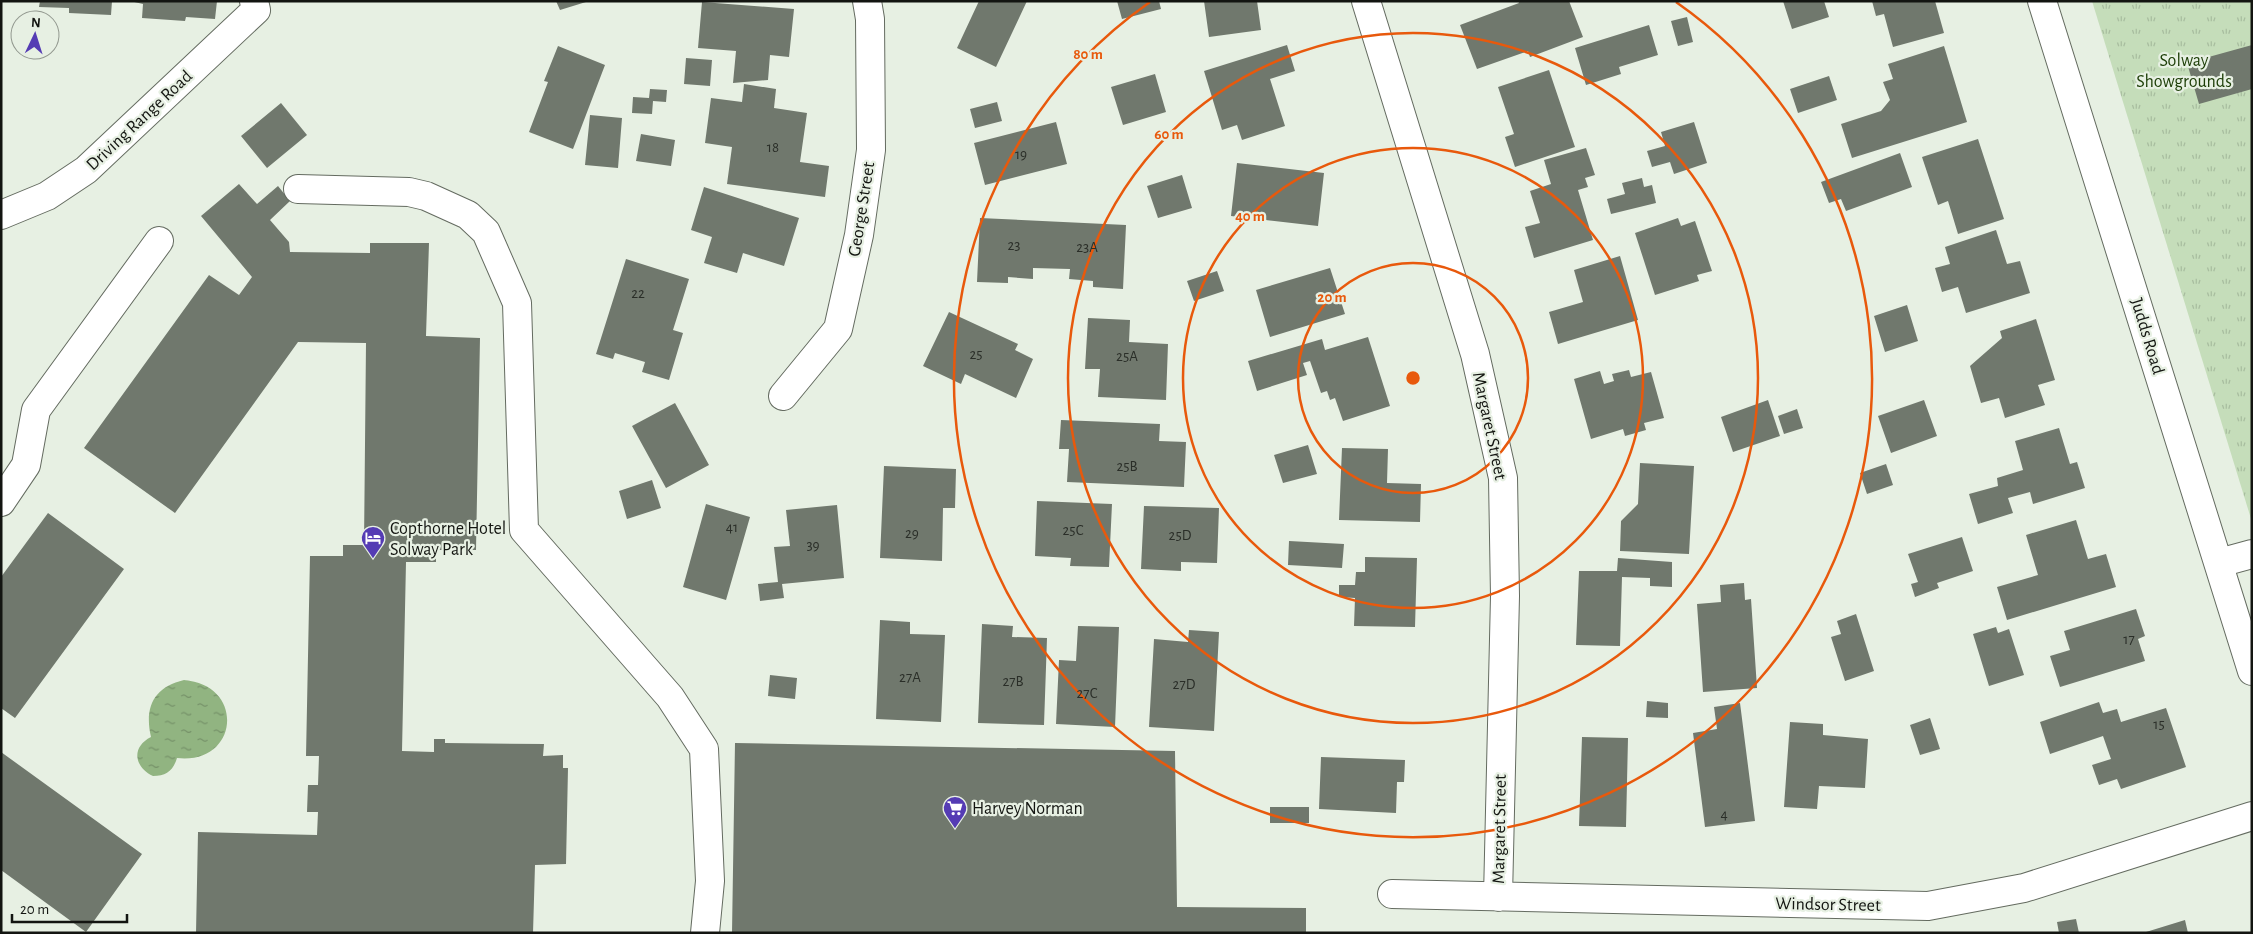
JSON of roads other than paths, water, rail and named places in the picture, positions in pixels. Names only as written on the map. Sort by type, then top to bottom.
[{"type":"street","name":"Driving Range Road","points":[[1,215],[47,196],[86,170],[256,10],[254,1]]},
{"type":"street","name":"George Street","points":[[783,396],[838,329],[859,235],[871,150],[870,19],[866,1]]},
{"type":"street","name":"Margaret Street","points":[[1366,1],[1475,354],[1503,478],[1505,596],[1498,897]]},
{"type":"street","name":"Judds Road","points":[[2042,1],[2252,671]]},
{"type":"street","points":[[298,189],[409,192],[426,196],[468,215],[486,232],[517,303],[524,530],[670,697],[704,749],[710,881],[705,933]]},
{"type":"street","points":[[1,502],[26,465],[36,410],[159,241]]},
{"type":"street","points":[[2219,563],[2252,554]]},
{"type":"street","name":"Windsor Street","points":[[1392,894],[1928,906],[2024,888],[2252,816]]},
{"type":"water","points":[[184,680],[204,685],[218,695],[225,709],[227,724],[223,738],[213,749],[198,757],[177,758],[168,772],[153,776],[142,768],[137,757],[140,746],[151,737],[149,726],[150,708],[159,693],[165,688]]},
{"type":"place","name":"Copthorne Hotel Solway Park","points":[[373,559]]},
{"type":"place","name":"Harvey Norman","points":[[955,829]]},
{"type":"park label","name":"Solway Showgrounds","points":[[2184,70]]}]
